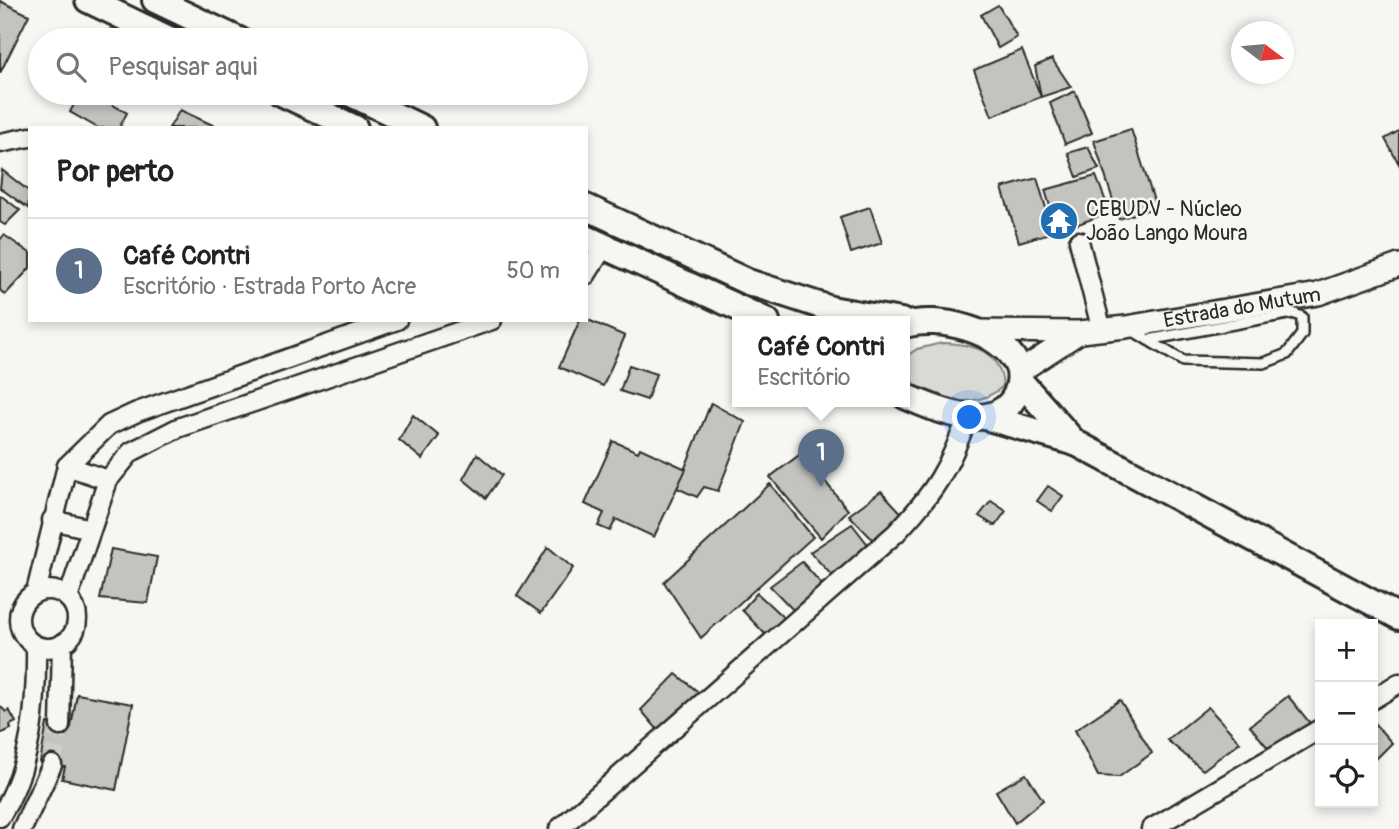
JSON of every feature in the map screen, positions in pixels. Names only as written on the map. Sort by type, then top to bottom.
[{"type":"main road","points":[[88,0],[146,28]]},
{"type":"main road","points":[[155,0],[214,28]]},
{"type":"main road","points":[[306,105],[351,126]]},
{"type":"main road","points":[[374,105],[418,126]]},
{"type":"main road","points":[[588,208],[748,282],[831,309],[871,316]]},
{"type":"main road","points":[[595,242],[755,316]]},
{"type":"main road","points":[[910,322],[949,324],[973,331],[1005,349],[1019,376],[1076,443]]},
{"type":"main road","points":[[976,416],[995,415],[1010,404],[1019,376]]},
{"type":"main road","points":[[910,397],[1076,443],[1399,617]]},
{"type":"street","points":[[0,143],[28,137]]},
{"type":"street","points":[[1019,376],[1091,329],[1079,241]]},
{"type":"street","points":[[588,268],[595,242]]},
{"type":"street","name":"Estrada do Mutum","points":[[973,331],[1126,327],[1318,294],[1399,265]]},
{"type":"street","points":[[36,592],[67,466],[110,425],[137,412],[391,322]]},
{"type":"street","points":[[68,598],[108,480],[131,452],[152,438],[486,322]]},
{"type":"street","points":[[559,829],[896,533],[940,480],[976,416]]},
{"type":"street","points":[[67,466],[108,480]]},
{"type":"street","points":[[52,520],[91,529]]},
{"type":"street","points":[[48,590],[68,598],[75,609],[77,623],[72,635],[62,644],[49,648],[36,646],[25,638],[20,626],[20,612],[26,600],[36,592],[48,590]]},
{"type":"street","points":[[60,726],[62,644]]},
{"type":"street","points":[[0,817],[12,799],[29,744],[37,695],[36,646]]},
{"type":"street","points":[[1378,696],[1399,683]]},
{"type":"street","points":[[1152,829],[1315,732]]},
{"type":"street","points":[[22,829],[52,765]]},
{"type":"lane","points":[[1126,327],[1183,361],[1264,363],[1287,354],[1301,334],[1302,317],[1293,313],[1148,340]]},
{"type":"shaded area","points":[[942,343],[965,345],[983,351],[997,364],[1003,386],[979,399],[966,401],[938,397],[925,391],[910,379],[910,354],[917,349]]},
{"type":"building","points":[[0,1],[29,15],[0,73]]},
{"type":"building","points":[[998,5],[1017,37],[998,48],[981,15]]},
{"type":"building","points":[[1022,50],[1041,97],[992,116],[974,70]]},
{"type":"building","points":[[1052,59],[1071,87],[1041,97],[1035,66]]},
{"type":"building","points":[[1075,91],[1092,133],[1065,144],[1050,103]]},
{"type":"building","points":[[74,105],[113,105],[127,113],[120,126],[94,126],[70,112]]},
{"type":"building","points":[[180,110],[215,126],[170,126]]},
{"type":"building","points":[[1131,129],[1156,207],[1119,219],[1094,141]]},
{"type":"building","points":[[1399,131],[1399,164],[1385,139]]},
{"type":"building","points":[[1088,147],[1099,169],[1077,177],[1068,153]]},
{"type":"building","points":[[2,170],[28,190],[28,208],[0,188]]},
{"type":"building","points":[[1096,176],[1110,212],[1058,232],[1045,190]]},
{"type":"building","points":[[1037,178],[1053,232],[1019,242],[1002,188]]},
{"type":"building","points":[[0,195],[20,210],[5,225],[0,222]]},
{"type":"building","points":[[870,207],[882,243],[851,253],[840,217]]},
{"type":"building","points":[[4,235],[28,252],[28,270],[5,295],[0,290],[0,240]]},
{"type":"building","points":[[588,320],[625,336],[603,386],[559,367],[579,322]]},
{"type":"building","points":[[629,365],[656,374],[647,400],[620,391]]},
{"type":"building","points":[[711,403],[745,422],[718,491],[704,487],[697,497],[677,488]]},
{"type":"building","points":[[413,415],[439,436],[422,459],[399,440]]},
{"type":"building","points":[[613,441],[638,452],[640,448],[686,469],[654,537],[616,519],[610,531],[598,526],[604,513],[585,504]]},
{"type":"building","points":[[802,453],[848,510],[821,538],[770,477]]},
{"type":"building","points":[[477,454],[502,475],[486,498],[463,479]]},
{"type":"building","points":[[770,484],[813,537],[701,638],[664,582]]},
{"type":"building","points":[[1048,486],[1063,496],[1052,511],[1037,501]]},
{"type":"building","points":[[881,491],[907,519],[876,543],[849,515]]},
{"type":"building","points":[[991,501],[1006,511],[995,526],[979,516]]},
{"type":"building","points":[[852,524],[873,551],[836,580],[810,552]]},
{"type":"building","points":[[548,547],[573,568],[541,613],[517,596]]},
{"type":"building","points":[[111,549],[157,557],[148,603],[100,599]]},
{"type":"building","points":[[802,562],[827,590],[796,613],[770,586]]},
{"type":"building","points":[[757,593],[786,620],[768,637],[742,610]]},
{"type":"building","points":[[676,674],[702,695],[657,729],[641,710]]},
{"type":"building","points":[[77,694],[133,704],[116,790],[62,779],[65,767],[40,762],[47,723],[71,727]]},
{"type":"building","points":[[1288,696],[1310,723],[1272,753],[1250,726]]},
{"type":"building","points":[[1120,700],[1152,753],[1119,777],[1098,776],[1075,730]]},
{"type":"building","points":[[0,706],[6,712],[9,710],[16,722],[10,725],[11,729],[0,734]]},
{"type":"building","points":[[1208,707],[1240,742],[1203,770],[1167,740]]},
{"type":"building","points":[[1378,728],[1392,743],[1378,757]]},
{"type":"building","points":[[1026,774],[1043,800],[1015,823],[996,791]]},
{"type":"tunnel","points":[[52,765],[60,726]]},
{"type":"place","name":"CEBUDV - Núcleo João Lango Moura","points":[[1059,221]]},
{"type":"place","name":"Café Contri","points":[[821,487]]}]
